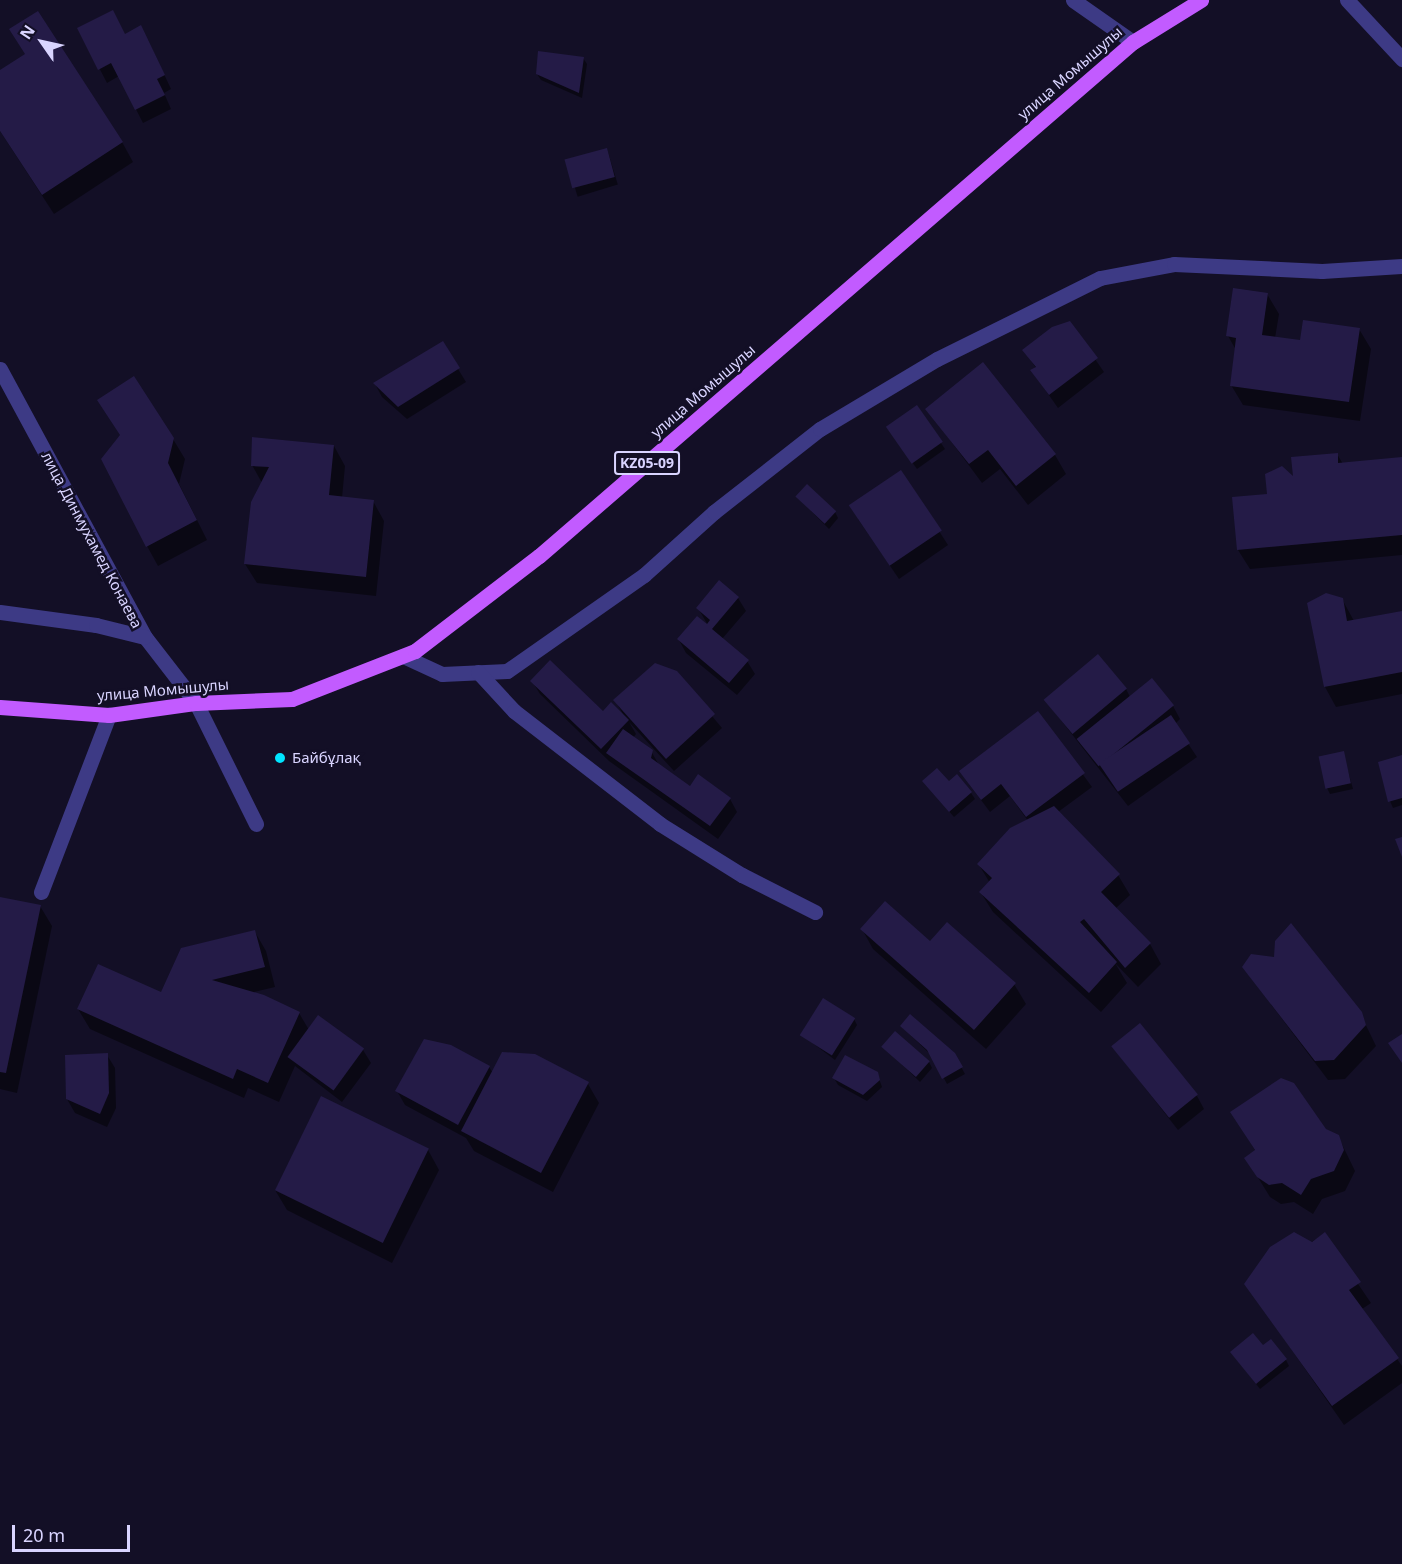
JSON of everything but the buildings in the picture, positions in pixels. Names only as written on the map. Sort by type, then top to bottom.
[{"type":"main road","name":"улица Момышулы","points":[[0,707],[109,715],[196,703],[292,699],[415,651],[539,556],[1132,42],[1201,0]]},
{"type":"street","points":[[1073,0],[1132,42]]},
{"type":"street","points":[[1347,0],[1402,59]]},
{"type":"street","points":[[403,656],[442,674],[507,671],[644,575],[714,512],[820,429],[937,359],[1100,278],[1174,264],[1322,271],[1402,266]]},
{"type":"street","name":"лица Динмухамед Конаева","points":[[0,369],[145,637],[196,703],[256,824]]},
{"type":"street","points":[[0,612],[96,625],[145,637]]},
{"type":"street","points":[[478,672],[514,711],[660,824],[742,875],[815,912]]},
{"type":"street","points":[[40,892],[109,715]]},
{"type":"place","name":"Байбұлақ","points":[[280,758]]}]
